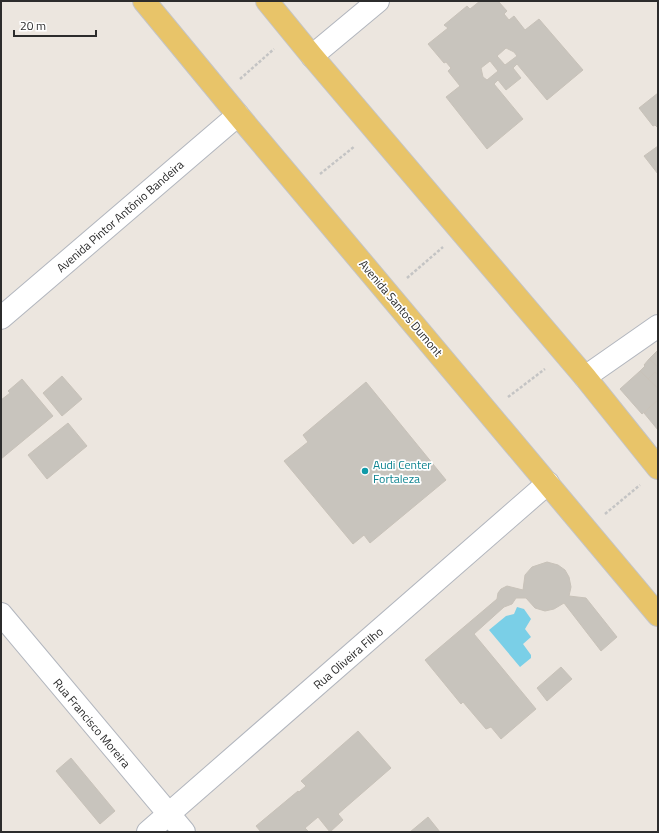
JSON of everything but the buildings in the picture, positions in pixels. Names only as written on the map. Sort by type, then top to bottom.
[{"type":"main road","name":"Avenida Santos Dumont","points":[[144,1],[221,95],[658,615]]},
{"type":"main road","points":[[267,1],[585,377],[652,474]]},
{"type":"street","points":[[312,56],[378,1]]},
{"type":"street","name":"Avenida Pintor Antônio Bandeira","points":[[1,318],[238,115]]},
{"type":"street","points":[[585,377],[658,326]]},
{"type":"street","name":"Rua Oliveira Filho","points":[[148,832],[548,483]]},
{"type":"street","name":"Rua Francisco Moreira","points":[[1,614],[184,832]]},
{"type":"path","points":[[221,95],[293,32]]},
{"type":"path","points":[[301,189],[375,130]]},
{"type":"path","points":[[388,293],[462,232]]},
{"type":"path","points":[[488,412],[565,354]]},
{"type":"path","points":[[586,529],[652,474]]},
{"type":"water","points":[[517,607],[524,609],[531,619],[525,629],[531,637],[523,644],[531,655],[531,658],[520,667],[489,630],[506,616],[514,614]]},
{"type":"place","name":"Audi Center Fortaleza","points":[[365,471]]}]
